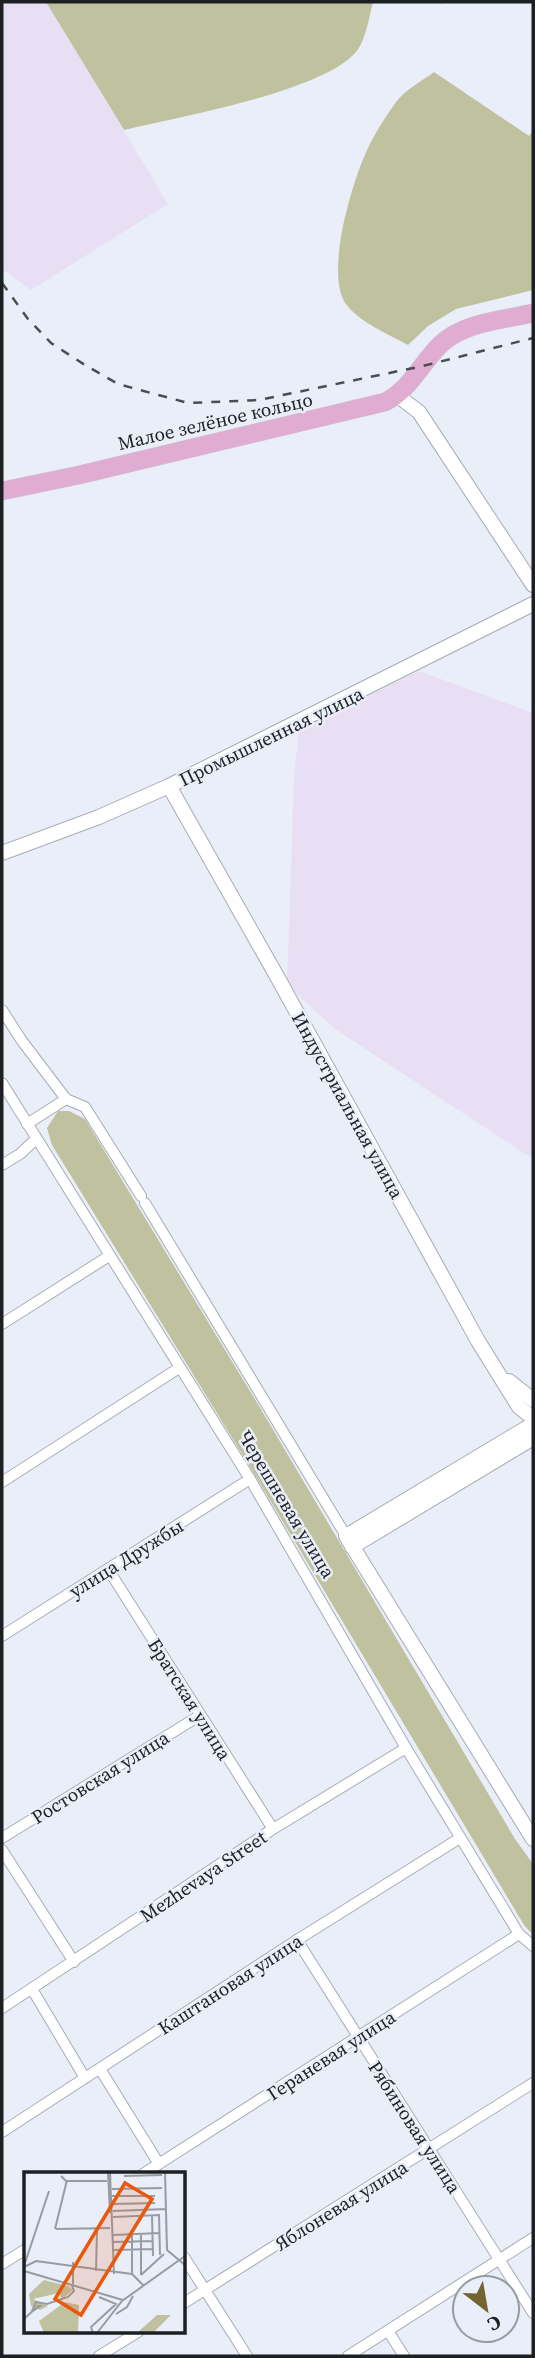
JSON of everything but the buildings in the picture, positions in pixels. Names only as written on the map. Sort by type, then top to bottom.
[{"type":"main road","points":[[398,396],[442,344],[454,334],[533,313]]},
{"type":"main road","name":"Малое зелёное кольцо","points":[[2,491],[308,421],[385,402],[398,396]]},
{"type":"street","points":[[398,396],[419,412],[533,585]]},
{"type":"street","name":"Промышленная улица","points":[[2,853],[99,817],[169,786],[533,604]]},
{"type":"street","name":"Индустриальная улица","points":[[169,786],[478,1341],[519,1407],[533,1418]]},
{"type":"street","points":[[2,1010],[66,1099],[85,1107],[533,1839]]},
{"type":"street","name":"Черешневая улица","points":[[2,1083],[250,1479],[406,1748],[519,1934],[533,1946]]},
{"type":"street","points":[[27,1124],[66,1099]]},
{"type":"street","points":[[2,1165],[20,1154],[36,1139]]},
{"type":"street","points":[[2,1324],[109,1256]]},
{"type":"street","points":[[478,1341],[512,1385],[533,1401]]},
{"type":"street","points":[[2,1482],[179,1368]]},
{"type":"street","points":[[349,1542],[533,1424]]},
{"type":"street","points":[[349,1542],[533,1438]]},
{"type":"street","name":"улица Дружбы","points":[[2,1636],[250,1479]]},
{"type":"street","name":"Братская улица","points":[[108,1569],[273,1829]]},
{"type":"street","name":"Ростовская улица","points":[[2,1838],[199,1716]]},
{"type":"street","name":"Mezhevaya Street","points":[[2,2008],[273,1829],[406,1748]]},
{"type":"street","name":"Каштановая улица","points":[[2,2132],[460,1838]]},
{"type":"street","points":[[2,1850],[74,1962]]},
{"type":"street","name":"Гераневая улица","points":[[146,2172],[519,1934]]},
{"type":"street","name":"Рябиновая улица","points":[[298,1940],[533,2313]]},
{"type":"street","points":[[32,1989],[85,2078]]},
{"type":"street","points":[[100,2068],[159,2164]]},
{"type":"street","name":"Яблоневая улица","points":[[186,2302],[533,2083]]},
{"type":"street","points":[[348,2356],[533,2238]]},
{"type":"street","points":[[2,2264],[24,2250]]},
{"type":"street","points":[[186,2260],[247,2356]]},
{"type":"street","points":[[388,2331],[404,2356]]},
{"type":"street","points":[[99,2356],[135,2334]]},
{"type":"shaded area","points":[[2,2],[46,2],[168,204],[31,290],[2,269]]},
{"type":"shaded area","points":[[419,671],[533,713],[533,1159],[335,1029],[287,985],[294,778],[299,730]]},
{"type":"green space","points":[[46,2],[373,2],[367,28],[356,52],[338,66],[313,79],[247,101],[124,130]]},
{"type":"green space","points":[[434,72],[529,136],[533,131],[533,290],[456,309],[428,326],[408,345],[366,322],[346,304],[340,290],[339,250],[355,181],[371,142],[400,98]]},
{"type":"green space","points":[[58,1111],[69,1111],[85,1119],[259,1406],[515,1839],[533,1864],[533,1935],[524,1925],[255,1475],[52,1145],[47,1128]]},
{"type":"railway","points":[[2,283],[28,319],[51,343],[85,365],[118,384],[188,403],[259,400],[423,366],[533,338]]}]
